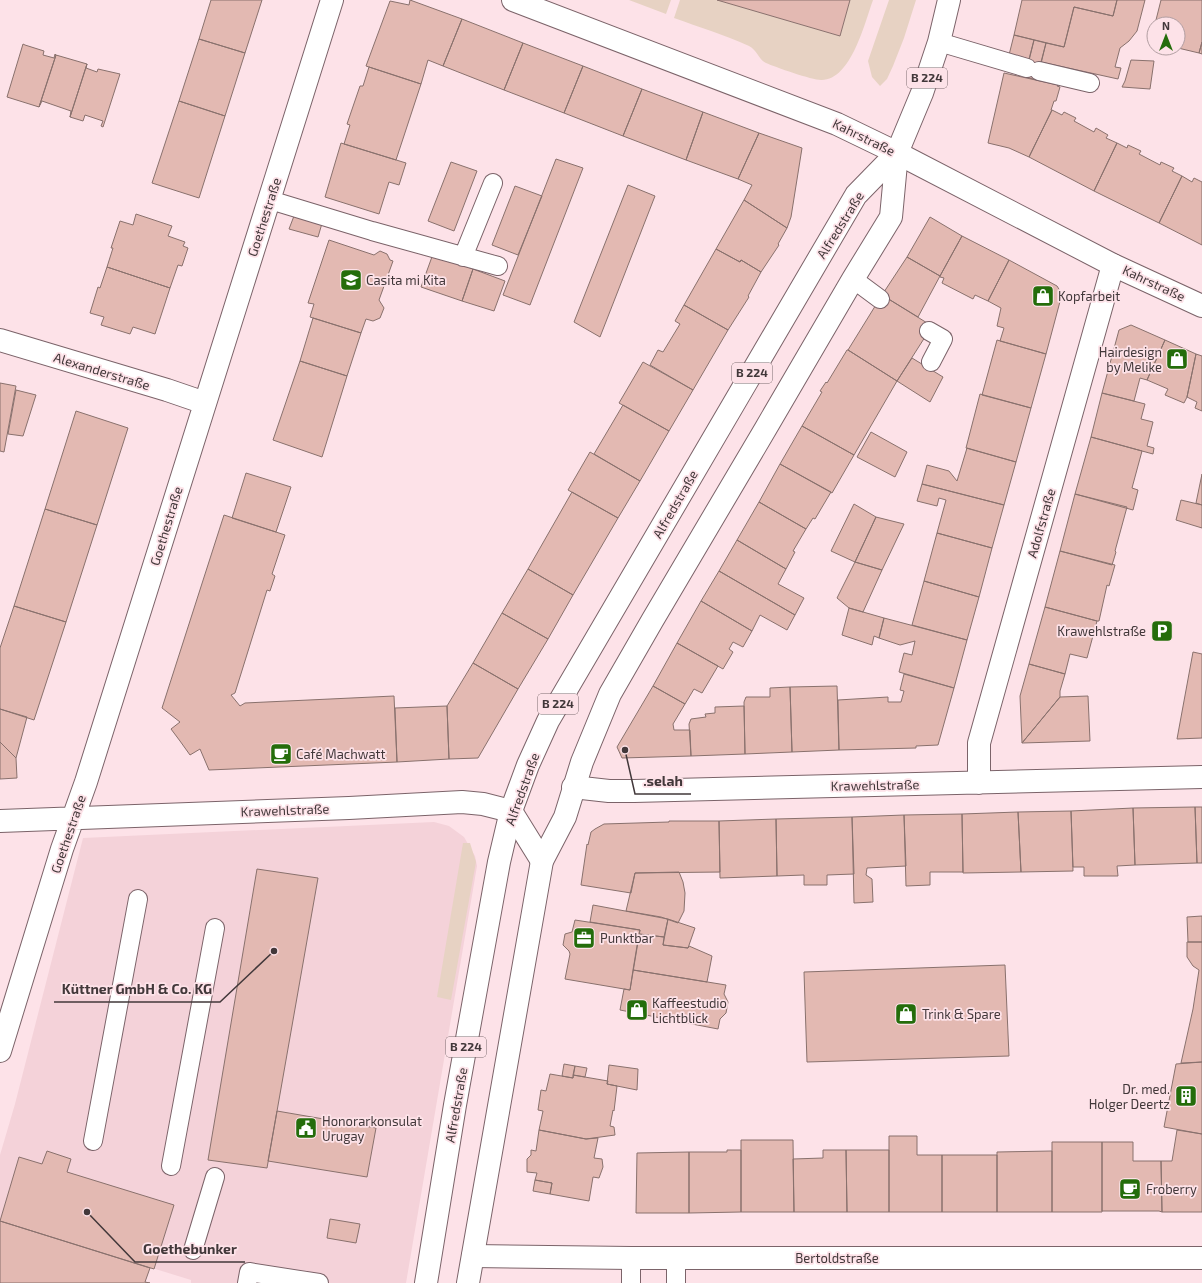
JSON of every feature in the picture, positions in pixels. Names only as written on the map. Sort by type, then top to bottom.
[{"type":"street","name":"Goethestraße","points":[[0,1051],[332,0]]},
{"type":"street","name":"Kahrstraße","points":[[513,0],[662,58],[825,118],[897,153],[1113,264],[1202,306]]},
{"type":"street","name":"B 224","points":[[468,1283],[542,861],[565,817],[573,787],[582,762],[610,694],[852,279],[891,217],[897,153],[922,93],[939,42],[949,0]]},
{"type":"street","name":"Alfredstraße","points":[[426,1283],[458,1090],[499,862],[511,811],[528,765],[548,721],[856,195],[897,153]]},
{"type":"street","name":"Adolfstraße","points":[[979,783],[979,743],[1113,264]]},
{"type":"street","name":"Alexanderstraße","points":[[0,340],[205,403]]},
{"type":"street","name":"Krawehlstraße","points":[[573,787],[609,791],[634,791],[1202,777]]},
{"type":"street","name":"Krawehlstraße","points":[[0,821],[349,808],[462,802],[483,804],[511,811]]},
{"type":"street","points":[[511,811],[542,861]]},
{"type":"street","name":"Bertoldstraße","points":[[473,1256],[631,1258],[1202,1258]]},
{"type":"lane","points":[[939,42],[1033,70],[1090,83]]},
{"type":"lane","points":[[463,256],[493,183]]},
{"type":"lane","points":[[270,200],[372,231],[498,266]]},
{"type":"lane","points":[[852,279],[880,299]]},
{"type":"lane","points":[[929,331],[943,340],[931,362]]},
{"type":"lane","points":[[93,1141],[138,899]]},
{"type":"lane","points":[[171,1166],[215,928]]},
{"type":"lane","points":[[193,1250],[215,1177]]},
{"type":"lane","points":[[631,1258],[631,1283]]},
{"type":"lane","points":[[676,1258],[676,1283]]},
{"type":"lane","points":[[247,1283],[249,1272],[319,1283]]},
{"type":"shaded area","points":[[629,0],[671,0],[666,14]]},
{"type":"shaded area","points":[[680,0],[717,0],[840,36],[850,0],[873,0],[861,35],[849,61],[841,71],[832,78],[821,80],[802,76],[766,63],[749,46],[674,18]]},
{"type":"shaded area","points":[[889,0],[916,0],[893,66],[887,79],[880,86],[872,77],[868,61]]},
{"type":"shaded area","points":[[434,822],[449,826],[464,837],[475,856],[477,866],[406,1283],[191,1283],[191,1280],[0,1221],[0,1155],[15,1104],[83,838]]},
{"type":"shaded area","points":[[463,843],[470,843],[476,862],[451,1000],[437,997]]},
{"type":"building","points":[[211,0],[262,0],[245,53],[199,39]]},
{"type":"building","points":[[410,0],[462,19],[443,66],[428,60],[421,84],[366,66],[390,1],[409,5]]},
{"type":"building","points":[[717,0],[850,0],[840,36]]},
{"type":"building","points":[[1022,0],[1117,0],[1113,16],[1074,7],[1064,47],[1014,35]]},
{"type":"building","points":[[1117,0],[1145,0],[1137,31],[1129,41],[1120,48],[1115,67],[1121,68],[1118,79],[1041,62],[1046,43],[1064,47],[1074,7],[1113,16]]},
{"type":"building","points":[[1161,0],[1202,0],[1202,42],[1199,53],[1186,50],[1186,16],[1157,16]]},
{"type":"building","points":[[462,19],[523,43],[504,90],[443,66]]},
{"type":"building","points":[[1014,35],[1034,40],[1029,59],[1009,55]]},
{"type":"building","points":[[199,39],[245,53],[225,116],[179,101]]},
{"type":"building","points":[[1034,40],[1046,43],[1037,80],[1025,77]]},
{"type":"building","points":[[1202,42],[1202,54],[1199,53]]},
{"type":"building","points":[[523,43],[583,66],[564,113],[504,90]]},
{"type":"building","points":[[23,44],[44,51],[43,55],[54,58],[55,54],[56,55],[39,107],[7,97]]},
{"type":"building","points":[[56,55],[87,64],[70,117],[71,111],[42,101],[39,107]]},
{"type":"building","points":[[1131,60],[1154,61],[1150,89],[1122,87]]},
{"type":"building","points":[[87,64],[86,68],[97,72],[98,69],[120,74],[103,127],[101,126],[103,121],[85,115],[83,121],[70,117]]},
{"type":"building","points":[[583,66],[642,89],[623,136],[564,113]]},
{"type":"building","points":[[369,67],[421,84],[396,160],[344,144],[350,125],[347,124],[360,86],[363,86]]},
{"type":"building","points":[[1004,73],[1058,85],[1057,86],[1060,87],[1056,101],[1054,101],[1052,110],[1029,157],[1009,148],[988,143]]},
{"type":"building","points":[[642,89],[703,112],[686,160],[623,136]]},
{"type":"building","points":[[179,101],[225,116],[199,198],[152,183]]},
{"type":"building","points":[[1052,110],[1062,115],[1064,112],[1076,118],[1074,121],[1094,132],[1096,128],[1108,135],[1106,138],[1117,143],[1094,191],[1029,157]]},
{"type":"building","points":[[703,112],[759,133],[738,179],[686,160]]},
{"type":"building","points":[[759,133],[802,148],[791,217],[787,228],[744,200],[752,185],[738,179]]},
{"type":"building","points":[[341,143],[406,163],[399,185],[389,182],[379,214],[325,197]]},
{"type":"building","points":[[1117,143],[1127,148],[1128,145],[1141,151],[1139,154],[1160,165],[1161,162],[1174,168],[1172,171],[1182,176],[1159,223],[1094,191]]},
{"type":"building","points":[[556,159],[583,168],[530,305],[503,295]]},
{"type":"building","points":[[451,162],[477,171],[454,231],[428,221]]},
{"type":"building","points":[[1182,176],[1192,182],[1194,178],[1202,182],[1202,245],[1159,223]]},
{"type":"building","points":[[628,185],[655,196],[600,337],[574,322]]},
{"type":"building","points":[[515,186],[542,196],[518,255],[492,245]]},
{"type":"building","points":[[744,200],[787,228],[778,244],[779,245],[761,272],[741,260],[740,262],[716,249]]},
{"type":"building","points":[[136,214],[172,226],[168,236],[185,242],[183,246],[188,248],[182,266],[178,265],[170,288],[107,267],[113,248],[111,248],[120,221],[133,225]]},
{"type":"building","points":[[294,216],[323,220],[318,237],[289,229]]},
{"type":"building","points":[[930,217],[962,236],[940,276],[907,257]]},
{"type":"building","points":[[962,236],[1009,260],[988,301],[975,295],[973,299],[942,283],[944,278],[940,276]]},
{"type":"building","name":"Casita mi Kita","points":[[329,240],[374,255],[380,251],[387,254],[390,260],[393,261],[379,300],[384,308],[380,318],[373,321],[366,319],[361,333],[310,317],[314,304],[308,303]]},
{"type":"building","points":[[716,249],[740,262],[741,260],[761,272],[748,296],[749,297],[728,330],[684,305]]},
{"type":"building","points":[[433,254],[473,269],[462,301],[421,287]]},
{"type":"building","points":[[907,257],[940,276],[918,317],[882,295]]},
{"type":"building","points":[[1009,260],[1057,286],[1062,294],[1046,354],[1000,341],[1004,328],[997,326],[1001,308],[988,301]]},
{"type":"building","points":[[107,267],[170,288],[155,334],[133,327],[130,334],[101,325],[104,317],[90,313],[98,287],[100,288]]},
{"type":"building","points":[[473,269],[505,281],[494,311],[462,301]]},
{"type":"building","points":[[882,295],[932,326],[897,381],[848,350]]},
{"type":"building","points":[[684,305],[728,330],[693,390],[650,365],[658,350],[663,352],[680,324],[675,321]]},
{"type":"building","points":[[313,318],[361,333],[347,376],[300,361]]},
{"type":"building","points":[[1131,325],[1165,340],[1147,380],[1140,378],[1134,401],[1102,393],[1119,330]]},
{"type":"building","points":[[997,340],[1046,354],[1031,408],[982,395]]},
{"type":"building","points":[[1165,340],[1196,354],[1187,397],[1184,403],[1165,395],[1168,389],[1147,380]]},
{"type":"building","points":[[848,350],[897,381],[854,455],[802,426],[822,392],[820,391],[826,382],[827,383]]},
{"type":"building","points":[[1196,354],[1202,356],[1202,411],[1195,408],[1197,402],[1187,397]]},
{"type":"building","points":[[912,358],[943,377],[930,402],[897,381]]},
{"type":"building","points":[[300,361],[347,376],[322,457],[273,440]]},
{"type":"building","points":[[643,362],[693,390],[669,431],[619,403]]},
{"type":"building","points":[[0,383],[16,386],[4,452],[0,451]]},
{"type":"building","points":[[16,390],[36,395],[23,436],[8,434]]},
{"type":"building","points":[[1102,393],[1145,404],[1141,419],[1153,422],[1147,446],[1154,448],[1153,454],[1091,437]]},
{"type":"building","points":[[980,394],[1031,408],[1016,462],[966,448]]},
{"type":"building","points":[[623,405],[669,431],[640,481],[594,454]]},
{"type":"building","points":[[76,411],[128,428],[97,525],[45,509]]},
{"type":"building","points":[[802,426],[854,455],[832,493],[780,464]]},
{"type":"building","points":[[871,432],[907,452],[895,477],[857,457]]},
{"type":"building","points":[[1091,437],[1142,451],[1132,488],[1138,490],[1133,510],[1075,494]]},
{"type":"building","points":[[967,448],[1016,462],[1004,505],[922,484],[927,465],[949,471],[957,481]]},
{"type":"building","points":[[590,452],[640,481],[618,518],[568,490]]},
{"type":"building","points":[[780,464],[831,492],[815,519],[813,518],[806,529],[759,502]]},
{"type":"building","points":[[246,473],[291,487],[276,532],[232,518]]},
{"type":"building","points":[[1202,474],[1202,505],[1196,503]]},
{"type":"building","points":[[922,484],[1004,505],[992,548],[937,533],[946,500],[939,498],[937,506],[917,501]]},
{"type":"building","points":[[572,492],[618,518],[573,595],[528,569]]},
{"type":"building","points":[[1075,494],[1127,507],[1112,565],[1060,551]]},
{"type":"building","points":[[1181,500],[1202,505],[1202,528],[1176,520]]},
{"type":"building","points":[[759,502],[806,529],[793,551],[795,552],[786,569],[737,540]]},
{"type":"building","points":[[854,504],[876,517],[855,562],[831,551]]},
{"type":"building","points":[[45,509],[97,525],[66,622],[14,606]]},
{"type":"building","points":[[224,515],[285,535],[272,574],[275,576],[270,591],[267,590],[235,693],[231,695],[240,706],[245,703],[394,696],[397,762],[209,770],[200,749],[190,755],[171,729],[180,722],[162,708]]},
{"type":"building","points":[[876,517],[904,524],[882,570],[855,562]]},
{"type":"building","points":[[937,533],[992,548],[979,597],[924,581]]},
{"type":"building","points":[[737,540],[786,569],[778,584],[804,598],[795,615],[719,571]]},
{"type":"building","points":[[1060,551],[1115,565],[1109,586],[1107,585],[1099,621],[1045,607]]},
{"type":"building","points":[[855,562],[882,570],[863,612],[849,608],[837,598]]},
{"type":"building","points":[[528,569],[573,595],[548,639],[502,613]]},
{"type":"building","points":[[719,571],[795,615],[787,630],[760,615],[752,631],[701,601]]},
{"type":"building","points":[[924,581],[979,597],[967,640],[912,625]]},
{"type":"building","points":[[701,601],[752,631],[743,647],[733,642],[729,649],[733,652],[723,669],[677,643]]},
{"type":"building","points":[[14,606],[66,622],[34,720],[0,709],[0,648]]},
{"type":"building","points":[[1045,607],[1097,621],[1087,658],[1070,654],[1065,674],[1029,664]]},
{"type":"building","points":[[849,608],[884,618],[879,638],[874,636],[872,645],[842,635]]},
{"type":"building","points":[[502,613],[548,639],[518,689],[473,663]]},
{"type":"building","points":[[884,618],[967,640],[954,688],[899,672],[904,653],[912,655],[915,641],[900,645],[879,638]]},
{"type":"building","points":[[677,643],[718,666],[702,693],[694,689],[685,704],[653,686]]},
{"type":"building","points":[[1193,652],[1202,654],[1202,738],[1177,739]]},
{"type":"building","points":[[473,663],[518,689],[478,758],[449,759],[447,706]]},
{"type":"building","points":[[1029,664],[1065,674],[1060,691],[1060,697],[1022,743],[1020,696]]},
{"type":"building","points":[[904,674],[954,688],[938,745],[916,746],[916,748],[839,750],[838,700],[888,697],[888,702],[901,702],[904,691],[900,690]]},
{"type":"building","points":[[653,686],[685,704],[673,724],[674,730],[690,730],[691,756],[622,758],[617,747]]},
{"type":"building","points":[[837,686],[839,750],[792,752],[790,687]]},
{"type":"building","points":[[790,687],[792,752],[745,754],[744,702],[746,697],[770,697],[770,688]]},
{"type":"building","points":[[1088,696],[1090,741],[1022,743],[1060,697]]},
{"type":"building","points":[[447,706],[449,759],[397,762],[395,708]]},
{"type":"building","points":[[744,706],[745,754],[691,756],[689,724],[691,719],[706,717],[705,714],[715,713],[715,707]]},
{"type":"building","points":[[0,709],[27,717],[16,758],[0,742]]},
{"type":"building","points":[[0,742],[16,758],[17,778],[0,779]]},
{"type":"building","points":[[1195,807],[1202,807],[1202,863],[1197,863]]},
{"type":"building","points":[[1195,807],[1197,863],[1135,865],[1133,808]]},
{"type":"building","points":[[1133,808],[1135,865],[1117,866],[1118,876],[1084,876],[1084,867],[1073,867],[1071,811]]},
{"type":"building","points":[[1071,811],[1073,871],[1021,872],[1018,812]]},
{"type":"building","points":[[1018,812],[1021,872],[963,873],[962,814]]},
{"type":"building","points":[[962,814],[963,872],[930,872],[930,885],[906,886],[904,815]]},
{"type":"building","points":[[904,815],[906,866],[867,868],[866,875],[872,879],[873,902],[854,903],[852,817]]},
{"type":"building","points":[[852,817],[854,874],[827,875],[827,885],[804,885],[804,875],[777,876],[776,819]]},
{"type":"building","points":[[776,819],[777,876],[720,878],[719,821]]},
{"type":"building","points":[[669,821],[719,821],[720,872],[635,873],[631,893],[581,885],[587,844],[588,845],[591,832],[595,829],[604,824]]},
{"type":"building","points":[[257,869],[318,878],[267,1168],[208,1160]]},
{"type":"building","points":[[679,872],[685,893],[684,911],[678,923],[661,917],[626,911],[635,873]]},
{"type":"building","points":[[593,905],[668,919],[664,937],[639,934],[640,930],[590,922]]},
{"type":"building","points":[[1202,916],[1202,942],[1188,942],[1187,917]]},
{"type":"building","points":[[668,919],[695,928],[688,948],[663,945]]},
{"type":"building","points":[[575,920],[640,930],[630,990],[565,979],[570,954],[563,945],[565,934],[572,932]]},
{"type":"building","points":[[639,934],[664,937],[663,945],[688,948],[689,946],[712,956],[707,982],[633,970]]},
{"type":"building","points":[[1187,942],[1202,942],[1202,1062],[1181,1063],[1193,1009],[1199,970],[1193,966],[1187,957]]},
{"type":"building","name":"Trink & Spare","points":[[1005,965],[1009,1056],[807,1062],[804,972]]},
{"type":"building","points":[[633,970],[726,985],[724,994],[728,1002],[726,1013],[720,1019],[718,1029],[620,1010],[624,989],[630,990]]},
{"type":"building","name":"Dr. med. Holger Deertz","points":[[1202,1062],[1202,1134],[1164,1127],[1176,1064]]},
{"type":"building","points":[[564,1064],[575,1066],[573,1078],[562,1076]]},
{"type":"building","points":[[609,1065],[638,1069],[637,1090],[607,1084]]},
{"type":"building","points":[[575,1066],[587,1068],[585,1077],[573,1075]]},
{"type":"building","points":[[550,1074],[573,1078],[573,1075],[608,1081],[607,1084],[617,1086],[614,1111],[613,1110],[610,1126],[614,1127],[615,1135],[586,1139],[539,1130],[543,1111],[538,1110],[541,1090],[546,1091]]},
{"type":"building","points":[[277,1111],[376,1128],[367,1177],[268,1161]]},
{"type":"building","points":[[539,1130],[586,1139],[598,1138],[594,1158],[602,1159],[603,1167],[599,1178],[593,1177],[589,1201],[550,1194],[552,1183],[535,1180],[537,1173],[527,1172],[527,1159],[531,1155],[531,1150],[536,1151]]},
{"type":"building","points":[[1177,1130],[1202,1134],[1202,1212],[1162,1212],[1161,1161],[1172,1161]]},
{"type":"building","points":[[889,1136],[917,1136],[917,1155],[942,1155],[942,1212],[889,1212]]},
{"type":"building","points":[[741,1140],[793,1140],[794,1212],[741,1212]]},
{"type":"building","points":[[1052,1142],[1102,1142],[1102,1212],[1052,1212]]},
{"type":"building","points":[[1102,1142],[1133,1142],[1133,1161],[1161,1161],[1162,1212],[1102,1211]]},
{"type":"building","points":[[727,1150],[741,1150],[741,1212],[689,1213],[689,1152],[727,1152]]},
{"type":"building","points":[[823,1150],[846,1150],[847,1212],[794,1212],[793,1159],[823,1158]]},
{"type":"building","points":[[846,1150],[889,1150],[889,1212],[847,1212]]},
{"type":"building","points":[[47,1151],[71,1159],[67,1172],[174,1205],[154,1269],[0,1221],[19,1157],[42,1164]]},
{"type":"building","points":[[1052,1151],[1052,1212],[997,1212],[997,1152]]},
{"type":"building","points":[[689,1152],[689,1213],[636,1213],[637,1153]]},
{"type":"building","points":[[942,1155],[997,1155],[997,1212],[942,1212]]},
{"type":"building","points":[[535,1180],[552,1183],[550,1194],[533,1191]]},
{"type":"building","points":[[330,1219],[360,1224],[356,1243],[327,1238]]},
{"type":"building","points":[[0,1221],[150,1268],[145,1282],[150,1283],[0,1283]]},
{"type":"place","name":"Casita mi Kita","points":[[351,280]]},
{"type":"place","name":"Kopfarbeit","points":[[1043,296]]},
{"type":"place","name":"Hairdesign by Melike","points":[[1177,359]]},
{"type":"place","name":"Krawehlstraße","points":[[1162,631]]},
{"type":"place","name":".selah","points":[[625,750]]},
{"type":"place","name":"Café Machwatt","points":[[281,754]]},
{"type":"place","name":"Punktbar","points":[[584,938]]},
{"type":"place","name":"Küttner GmbH & Co. KG","points":[[274,951]]},
{"type":"place","name":"Kaffeestudio Lichtblick","points":[[637,1010]]},
{"type":"place","name":"Trink & Spare","points":[[906,1014]]},
{"type":"place","name":"Dr. med. Holger Deertz","points":[[1186,1096]]},
{"type":"place","name":"Honorarkonsulat Urugay","points":[[306,1128]]},
{"type":"place","name":"Froberry","points":[[1130,1189]]},
{"type":"place","name":"Goethebunker","points":[[87,1212]]}]
